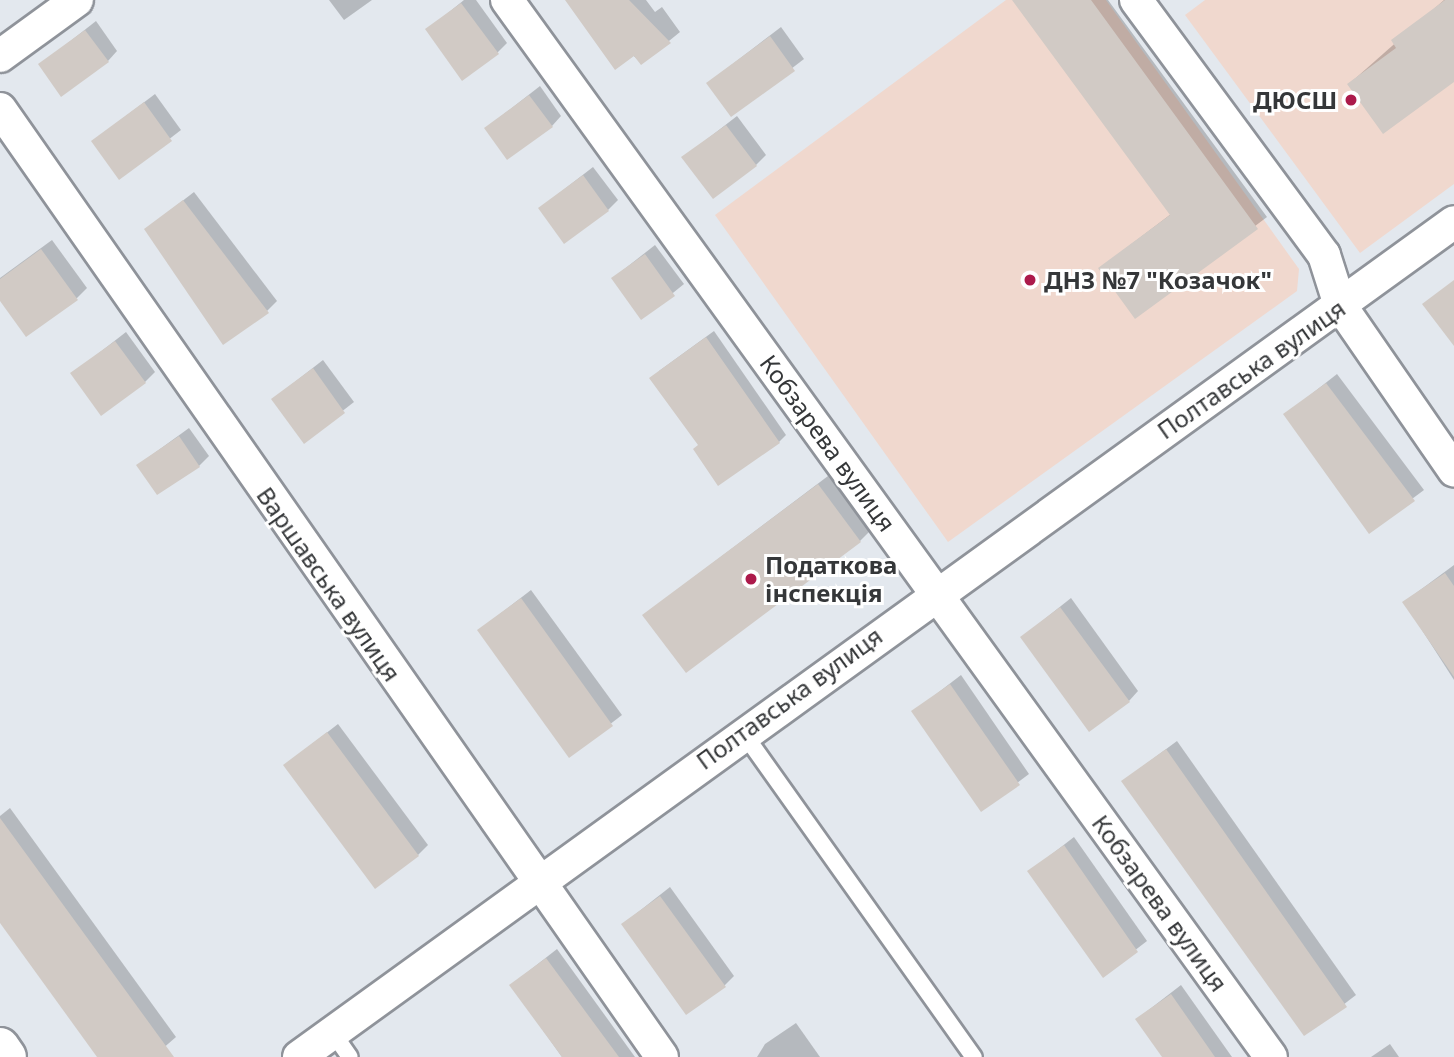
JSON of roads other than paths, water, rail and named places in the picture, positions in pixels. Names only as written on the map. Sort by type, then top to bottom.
[{"type":"street","points":[[0,56],[77,0]]},
{"type":"street","name":"Кобзарева вулиця","points":[[507,0],[1271,1057]]},
{"type":"street","points":[[1136,0],[1324,255],[1339,305],[1454,470]]},
{"type":"street","name":"Варшавська вулиця","points":[[0,109],[536,883],[662,1057]]},
{"type":"street","name":"Полтавська вулиця","points":[[299,1057],[341,1045],[536,883],[742,731],[1454,222]]},
{"type":"street","points":[[0,1047],[7,1057]]},
{"type":"lane","points":[[742,731],[974,1057]]},
{"type":"place","name":"ДЮСШ","points":[[1351,100]]},
{"type":"place","name":"ДНЗ №7 \"Козачок\"","points":[[1030,280]]},
{"type":"place","name":"Податкова інспекція","points":[[751,579]]}]
